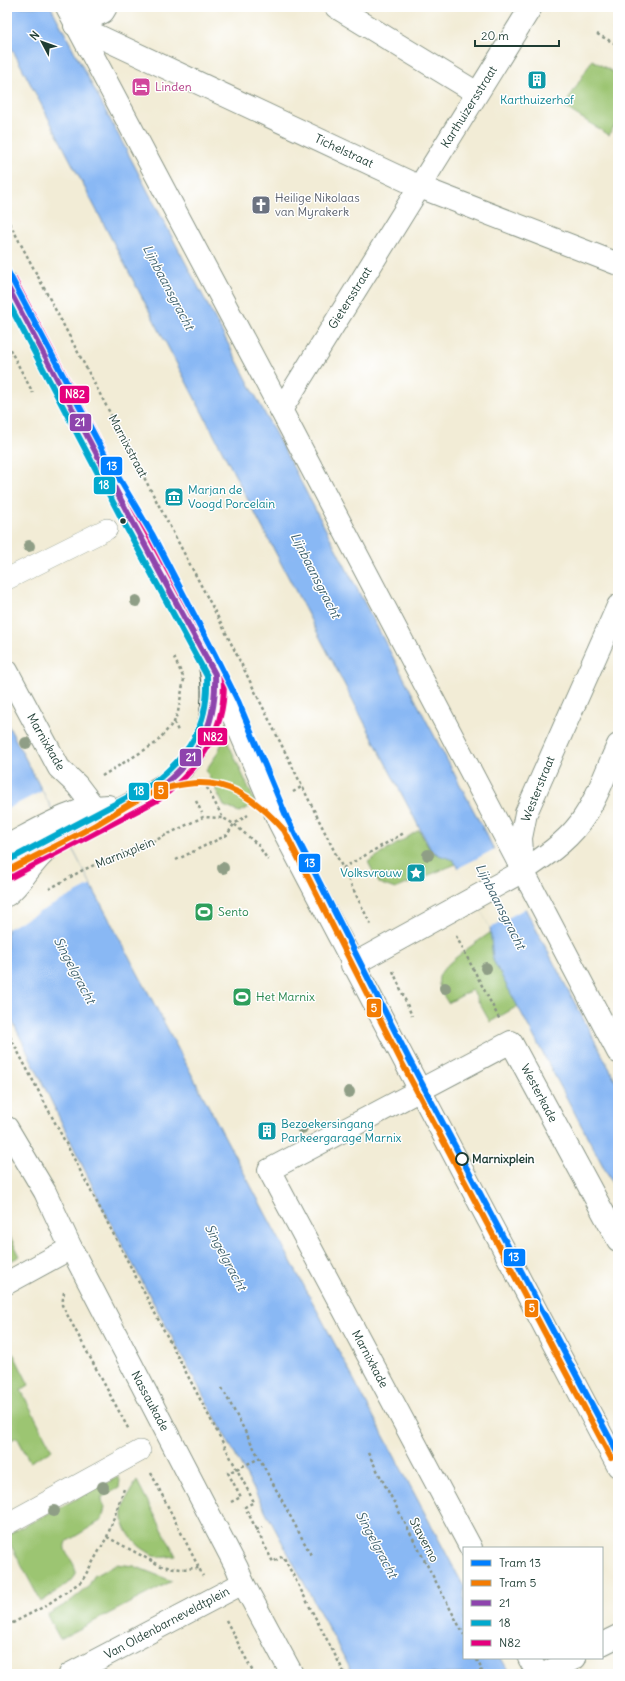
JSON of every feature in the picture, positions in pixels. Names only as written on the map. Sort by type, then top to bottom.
[{"type":"street","points":[[106,7],[103,12],[71,16],[281,410],[516,874],[618,1052]]},
{"type":"street","points":[[336,7],[477,93]]},
{"type":"street","name":"Karthuizersstraat","points":[[420,187],[531,7]]},
{"type":"street","name":"Tichelstraat","points":[[71,16],[420,187],[618,264]]},
{"type":"street","name":"Gietersstraat","points":[[281,410],[420,187]]},
{"type":"street","points":[[7,283],[132,521],[215,674],[279,822],[418,1093],[618,1466]]},
{"type":"street","points":[[7,579],[107,529]]},
{"type":"street","name":"Westerstraat","points":[[516,874],[526,812],[618,606]]},
{"type":"street","name":"Marnixkade","points":[[7,671],[59,768],[94,806]]},
{"type":"street","points":[[7,846],[58,835],[131,804],[164,785],[180,772],[197,752],[204,740],[214,710],[216,694],[215,674]]},
{"type":"street","points":[[352,965],[474,898],[549,854],[579,824],[591,807],[618,745]]},
{"type":"street","points":[[7,895],[14,890],[35,861],[58,835],[94,806],[131,804]]},
{"type":"street","points":[[418,1093],[511,1042]]},
{"type":"street","name":"Westerkade","points":[[511,1042],[618,1240]]},
{"type":"street","name":"Marnixkade","points":[[418,1093],[270,1170],[470,1547]]},
{"type":"street","name":"Nassaukade","points":[[7,1128],[45,1192],[70,1248],[209,1513],[243,1583],[292,1674]]},
{"type":"street","points":[[7,1283],[70,1248]]},
{"type":"street","points":[[7,1524],[134,1455]]},
{"type":"street","name":"Van Oldenbarneveldtplein","points":[[70,1674],[243,1583]]},
{"type":"street","points":[[603,1644],[618,1636]]},
{"type":"street","points":[[530,1659],[538,1674]]},
{"type":"street","points":[[544,1674],[572,1659]]},
{"type":"lane","points":[[7,870],[58,835]]},
{"type":"path","points":[[597,34],[618,45]]},
{"type":"path","name":"Marnixstraat","points":[[7,218],[222,625],[382,948]]},
{"type":"path","points":[[79,789],[156,743],[174,722]]},
{"type":"path","points":[[196,802],[202,813]]},
{"type":"path","name":"Marnixplein","points":[[48,889],[83,870],[101,862],[125,855],[203,817],[212,816],[224,818],[234,824]]},
{"type":"path","points":[[176,860],[227,835],[234,824],[258,845],[269,862]]},
{"type":"path","points":[[343,868],[404,833]]},
{"type":"path","points":[[444,914],[511,1042]]},
{"type":"path","points":[[7,1031],[254,1502],[244,1507],[256,1530],[273,1562],[283,1556],[345,1674]]},
{"type":"path","points":[[64,1291],[62,1305],[134,1455],[199,1568],[254,1674]]},
{"type":"path","points":[[222,1388],[311,1556]]},
{"type":"path","name":"Staverno","points":[[368,1453],[463,1633]]},
{"type":"path","points":[[7,1626],[45,1606],[82,1581],[107,1537],[126,1484],[134,1455]]},
{"type":"path","points":[[209,1513],[241,1497],[228,1473],[260,1458]]},
{"type":"path","points":[[256,1530],[262,1527]]},
{"type":"path","points":[[107,1537],[161,1566],[181,1569],[199,1568]]},
{"type":"path","points":[[474,1674],[482,1670],[476,1659]]},
{"type":"green space","points":[[592,60],[618,75],[618,120],[609,135],[564,107]]},
{"type":"green space","points":[[225,736],[256,804],[239,812],[224,806],[206,770],[217,754]]},
{"type":"green space","points":[[419,830],[431,852],[461,862],[395,889],[379,883],[368,862]]},
{"type":"green space","points":[[491,932],[493,960],[518,1006],[490,1022],[472,990],[448,1003],[441,991],[439,977],[454,959]]},
{"type":"green space","points":[[7,1231],[20,1256],[7,1263]]},
{"type":"green space","points":[[9,1345],[29,1385],[21,1390],[52,1450],[30,1462],[17,1437],[7,1442],[7,1346]]},
{"type":"green space","points":[[118,1477],[120,1480],[119,1488],[102,1497],[105,1507],[102,1520],[66,1542],[66,1551],[74,1564],[75,1569],[75,1574],[72,1579],[62,1588],[41,1602],[7,1538],[7,1535]]},
{"type":"green space","points":[[137,1481],[176,1556],[163,1557],[148,1552],[136,1543],[128,1532],[123,1519],[123,1509],[129,1494]]},
{"type":"green space","points":[[116,1564],[134,1566],[172,1581],[60,1639],[47,1615],[68,1603],[88,1587],[94,1576]]},
{"type":"water","name":"Lijnbaansgracht","points":[[7,7],[51,7],[618,1085],[618,1194],[493,960],[490,927],[459,868],[453,860],[439,855],[431,850],[7,39]]},
{"type":"water","name":"Singelgracht","points":[[7,723],[91,885],[463,1585],[463,1659],[502,1659],[510,1674],[353,1674],[108,1218],[7,1010]]},
{"type":"pier","points":[[42,791],[91,885],[7,929],[7,809]]},
{"type":"pier","points":[[495,849],[526,908],[490,928],[458,868]]},
{"type":"tram line","name":"13","points":[[7,270],[104,453],[152,534],[214,653],[238,701],[287,818],[409,1059],[618,1454]]},
{"type":"tram line","points":[[138,791],[171,768],[190,742],[196,728],[201,697],[201,682],[194,651]]},
{"type":"tram line","points":[[143,805],[173,789],[184,781],[203,760],[211,747],[217,734],[224,706],[223,682],[214,653]]},
{"type":"tram line","name":"5","points":[[11,869],[103,821],[141,798],[163,789],[183,784],[202,783],[219,785],[236,791],[252,800],[268,813],[284,830],[402,1063],[611,1458]]},
{"type":"transit line","name":"N82","points":[[11,877],[159,799],[171,790],[202,757],[216,731],[223,701],[224,685],[222,670],[139,517],[14,279]]},
{"type":"transit line","name":"21","points":[[7,283],[132,521],[215,674],[215,694],[208,727],[202,741],[193,755],[170,780],[155,792],[7,870]]},
{"type":"transit line","name":"18","points":[[7,300],[125,525],[207,676],[207,694],[200,725],[186,751],[176,763],[151,785],[7,861]]},
{"type":"place","name":"Karthuizerhof","points":[[537,80]]},
{"type":"place","name":"Linden","points":[[141,87]]},
{"type":"place","name":"Heilige Nikolaas van Myrakerk","points":[[261,205]]},
{"type":"place","name":"Marjan de Voogd Porcelain","points":[[174,497]]},
{"type":"place","name":"Volksvrouw","points":[[416,873]]},
{"type":"place","name":"Sento","points":[[204,912]]},
{"type":"place","name":"Het Marnix","points":[[242,997]]},
{"type":"place","name":"Bezoekersingang Parkeergarage Marnix","points":[[267,1131]]},
{"type":"place","name":"Marnixplein","points":[[462,1159]]}]
